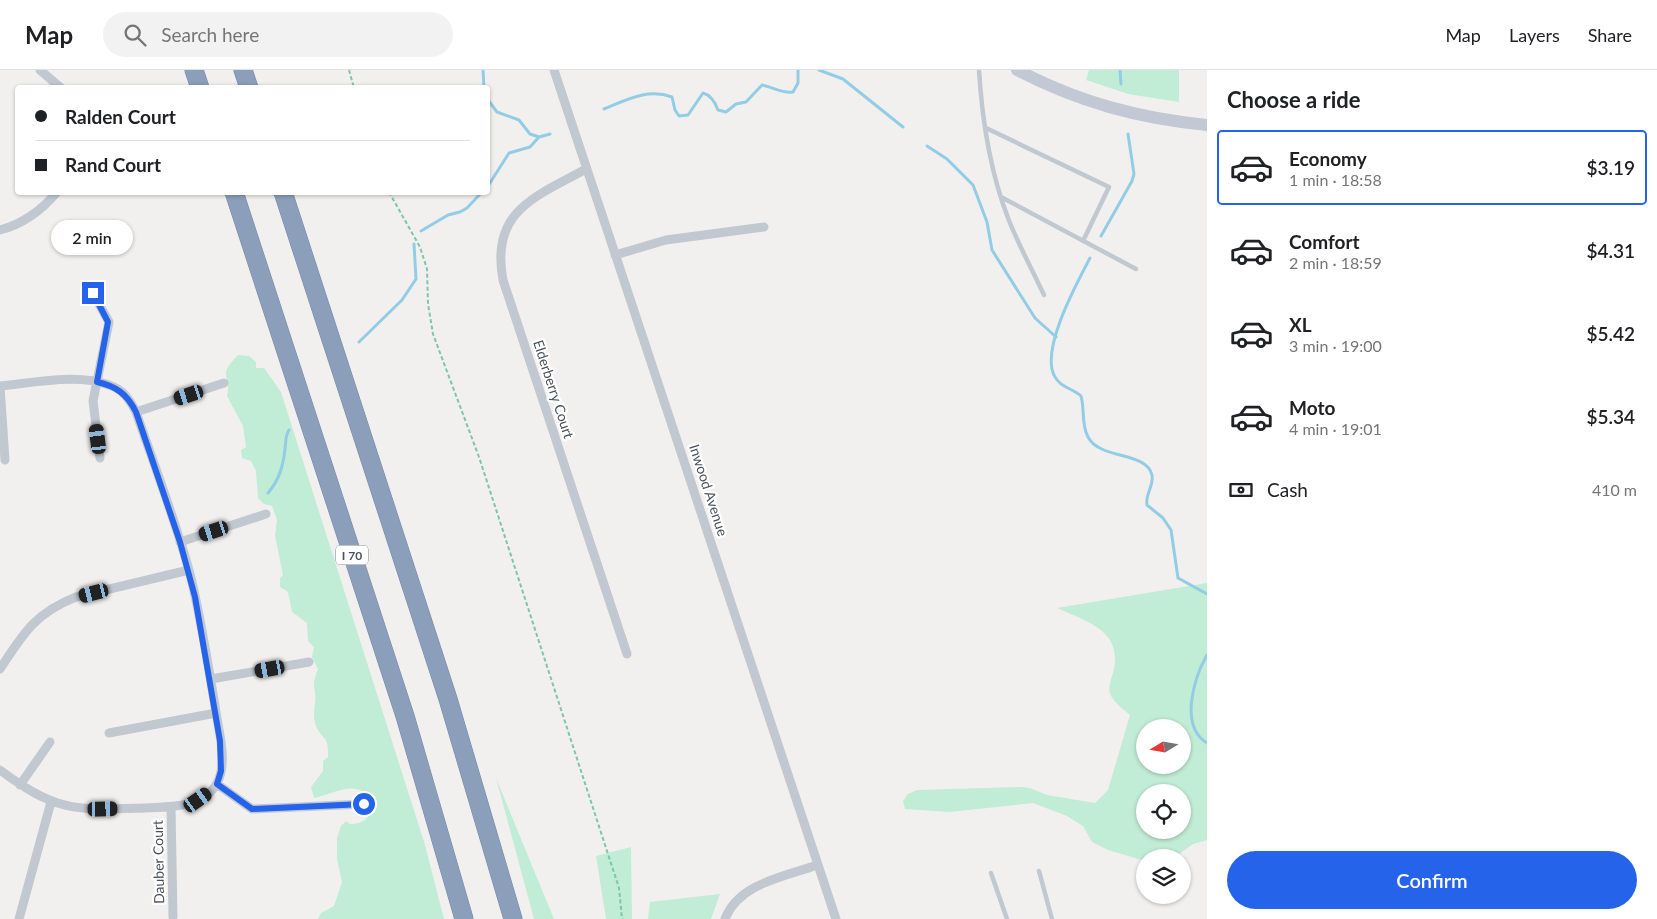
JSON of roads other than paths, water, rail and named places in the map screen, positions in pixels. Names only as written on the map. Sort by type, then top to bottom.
[{"type":"highway","points":[[194,70],[199,85]]},
{"type":"highway","points":[[243,70],[248,85]]},
{"type":"highway","name":"I 70","points":[[235,195],[405,716],[464,919]]},
{"type":"highway","points":[[284,195],[448,699],[513,919]]},
{"type":"street","points":[[40,70],[58,85]]},
{"type":"street","name":"Inwood Avenue","points":[[554,70],[836,919]]},
{"type":"street","points":[[1017,70],[1063,92],[1114,110],[1207,125]]},
{"type":"street","name":"Elderberry Court","points":[[586,169],[525,203],[515,214],[502,240],[500,265],[503,280],[627,654]]},
{"type":"street","points":[[0,230],[19,224],[54,195]]},
{"type":"street","points":[[615,255],[666,240],[764,228]]},
{"type":"street","points":[[93,293],[108,322],[93,401],[100,458]]},
{"type":"street","points":[[0,770],[50,802],[83,809],[171,807],[198,800],[217,784],[221,771],[222,756],[211,679],[188,570],[136,412],[130,400],[111,385],[97,382],[66,381],[0,386],[5,460]]},
{"type":"street","points":[[136,412],[224,383]]},
{"type":"street","points":[[180,542],[266,514]]},
{"type":"street","points":[[0,669],[36,620],[60,603],[188,570]]},
{"type":"street","points":[[211,679],[309,662]]},
{"type":"street","points":[[109,733],[216,713]]},
{"type":"street","points":[[20,784],[50,742]]},
{"type":"street","points":[[217,784],[252,809],[364,804]]},
{"type":"street","points":[[19,919],[50,802]]},
{"type":"street","name":"Dauber Court","points":[[171,807],[173,917]]},
{"type":"street","points":[[725,919],[736,900],[746,892],[817,865]]},
{"type":"lane","points":[[979,70],[986,128],[1001,197],[1008,219],[1044,295]]},
{"type":"lane","points":[[986,128],[1109,187],[1083,241]]},
{"type":"lane","points":[[1001,197],[1136,269]]},
{"type":"lane","points":[[1039,871],[1052,919]]},
{"type":"lane","points":[[992,873],[1007,919]]},
{"type":"waterway","points":[[483,70],[484,85]]},
{"type":"waterway","points":[[604,109],[637,96],[654,94],[672,97],[675,110],[679,116],[688,115],[703,93],[712,99],[718,110],[726,112],[736,104],[746,102],[762,85],[793,92],[798,83],[798,70]]},
{"type":"waterway","points":[[819,70],[843,79],[903,127]]},
{"type":"waterway","points":[[1120,70],[1121,84]]},
{"type":"waterway","points":[[490,103],[497,112],[519,120],[530,134],[539,137],[550,134]]},
{"type":"waterway","points":[[1101,236],[1132,181],[1134,174],[1128,134]]},
{"type":"waterway","points":[[490,183],[509,153],[530,147],[539,137]]},
{"type":"waterway","points":[[927,146],[947,159],[973,185],[987,222],[992,250],[1035,318],[1056,337]]},
{"type":"waterway","points":[[421,231],[448,215],[467,208],[479,195]]},
{"type":"waterway","points":[[359,342],[402,300],[416,279],[414,244]]},
{"type":"waterway","points":[[1090,258],[1069,299],[1056,333],[1051,363],[1054,375],[1062,385],[1081,396],[1086,432],[1094,444],[1112,453],[1132,458],[1148,467],[1152,475],[1152,483],[1147,497],[1147,505],[1163,518],[1171,530],[1178,578],[1207,594]]},
{"type":"waterway","points":[[268,493],[280,473],[286,437],[289,430]]},
{"type":"waterway","points":[[1207,655],[1194,688],[1191,714],[1193,725],[1198,735],[1207,743]]}]
